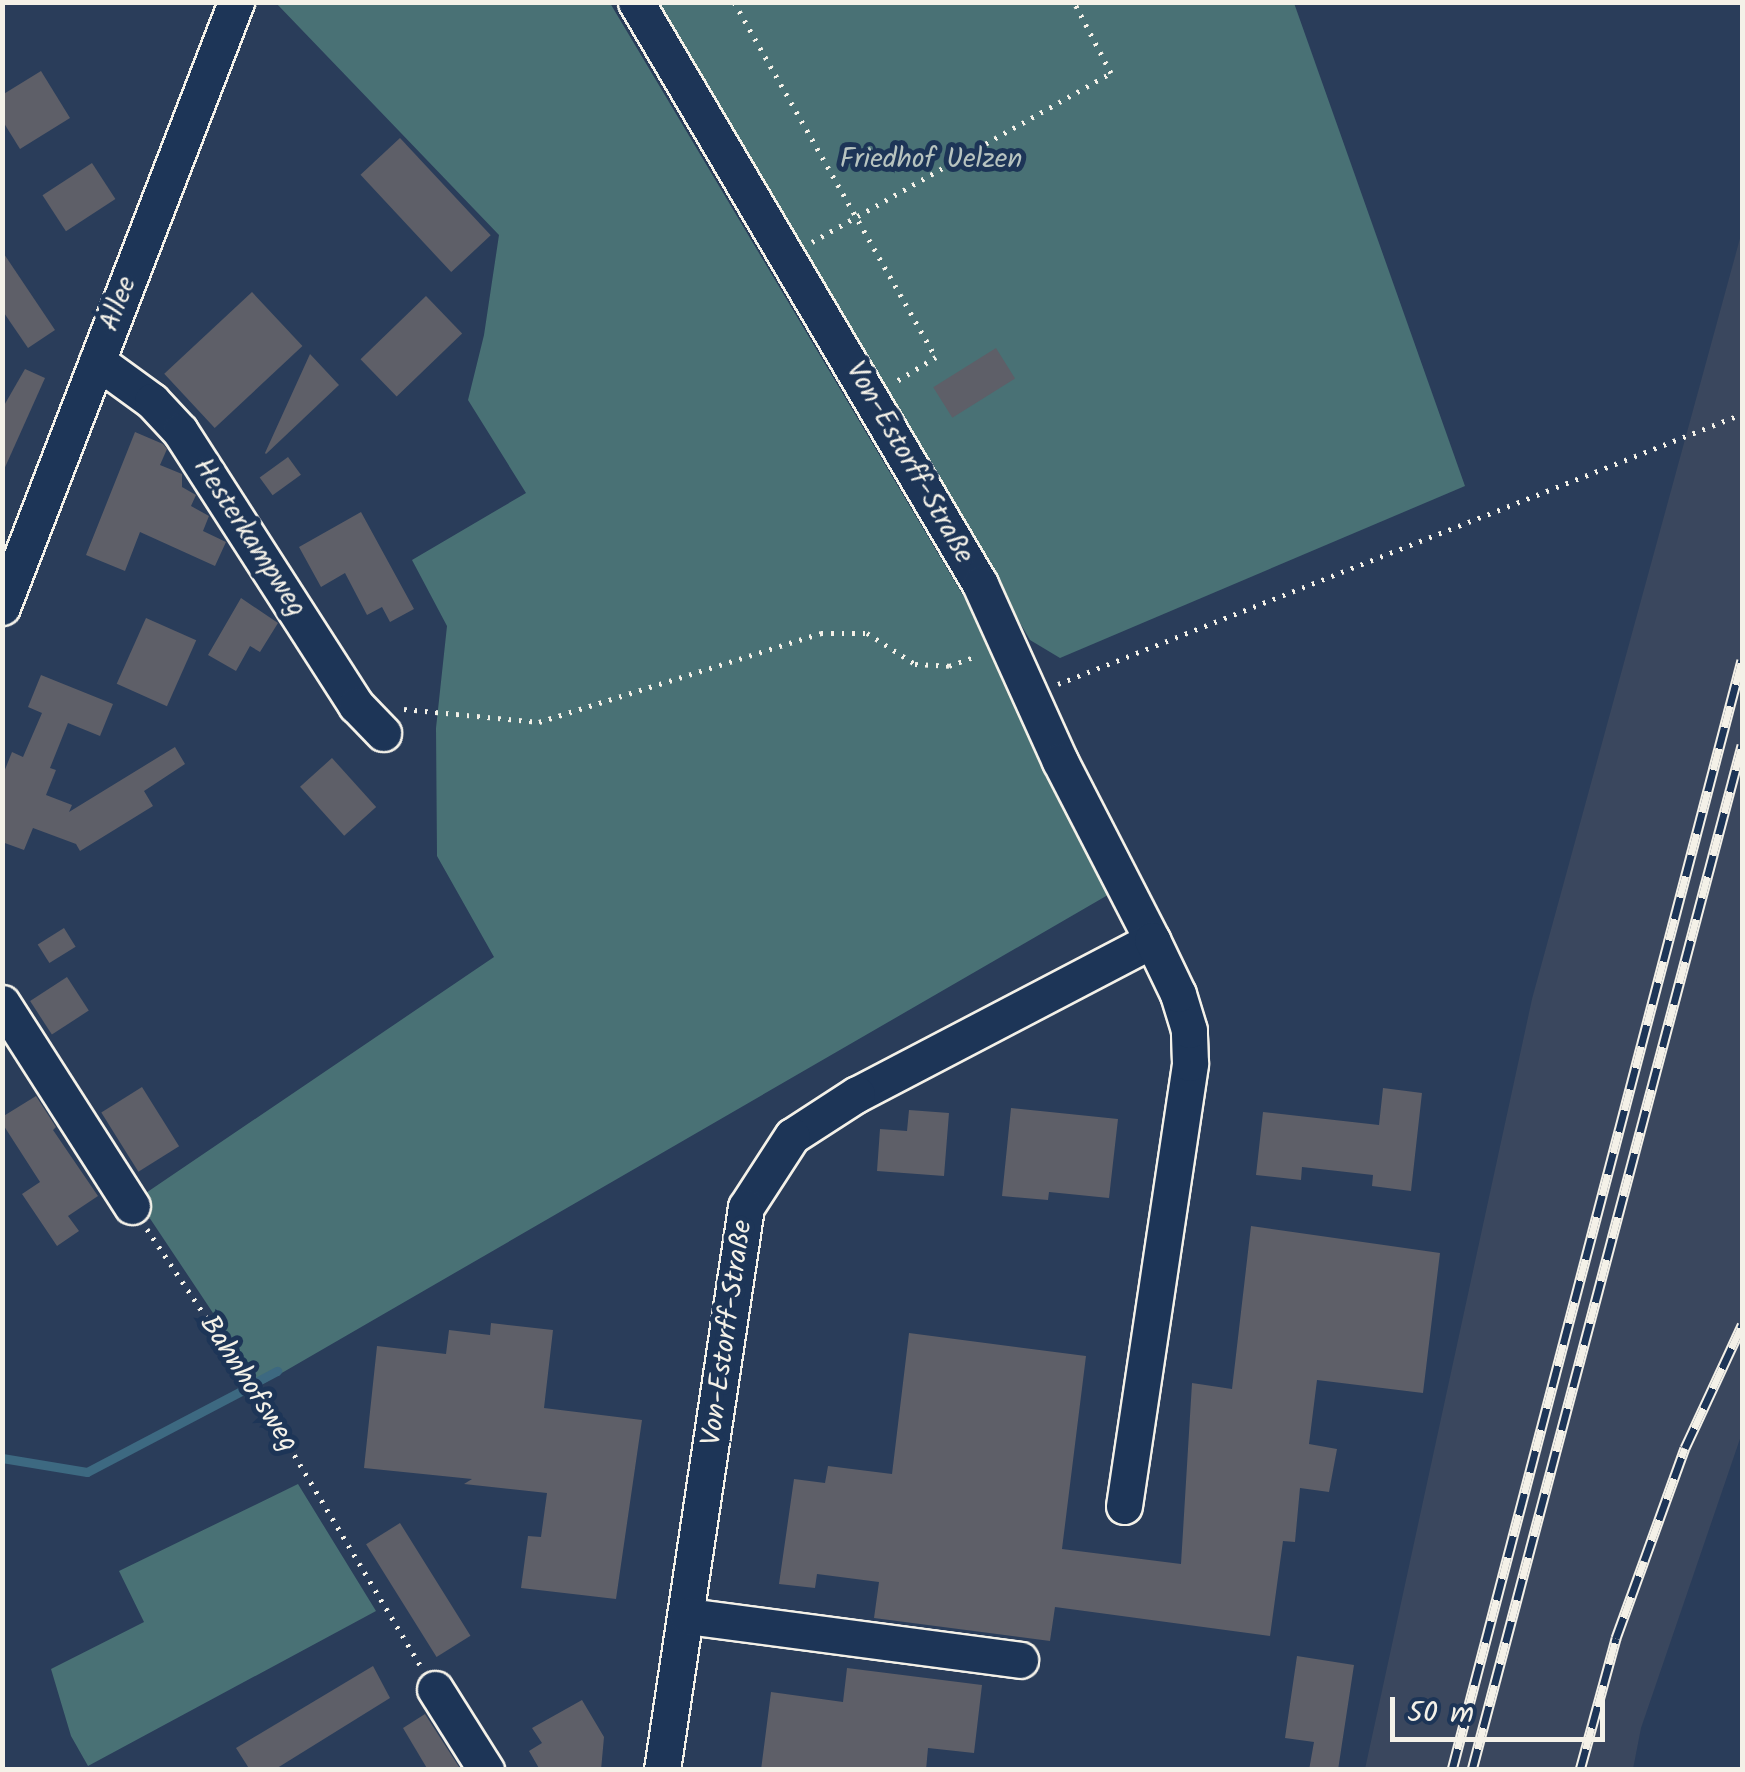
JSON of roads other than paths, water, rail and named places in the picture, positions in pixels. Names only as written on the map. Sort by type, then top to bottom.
[{"type":"street","name":"Allee","points":[[2,607],[236,2]]},
{"type":"street","name":"Von-Estorff-Straße","points":[[636,2],[980,584],[1060,761],[1178,994],[1189,1030],[1190,1063],[1124,1506]]},
{"type":"street","name":"Hesterkampweg","points":[[97,361],[152,401],[180,431],[356,705],[383,733]]},
{"type":"street","name":"Von-Estorff-Straße","points":[[662,1770],[746,1207],[792,1136],[857,1094],[1152,940]]},
{"type":"street","points":[[2,1003],[132,1206]]},
{"type":"street","points":[[687,1616],[1020,1660]]},
{"type":"street","points":[[435,1688],[486,1770]]},
{"type":"waterway","points":[[256,1382],[277,1371]]},
{"type":"waterway","points":[[2,1458],[87,1472],[245,1389]]},
{"type":"railway","points":[[1452,1770],[1742,660]]},
{"type":"railway","points":[[1472,1770],[1742,745]]},
{"type":"railway","points":[[1580,1770],[1616,1638],[1685,1448],[1742,1325]]},
{"type":"park label","name":"Friedhof Uelzen","points":[[931,160]]}]
